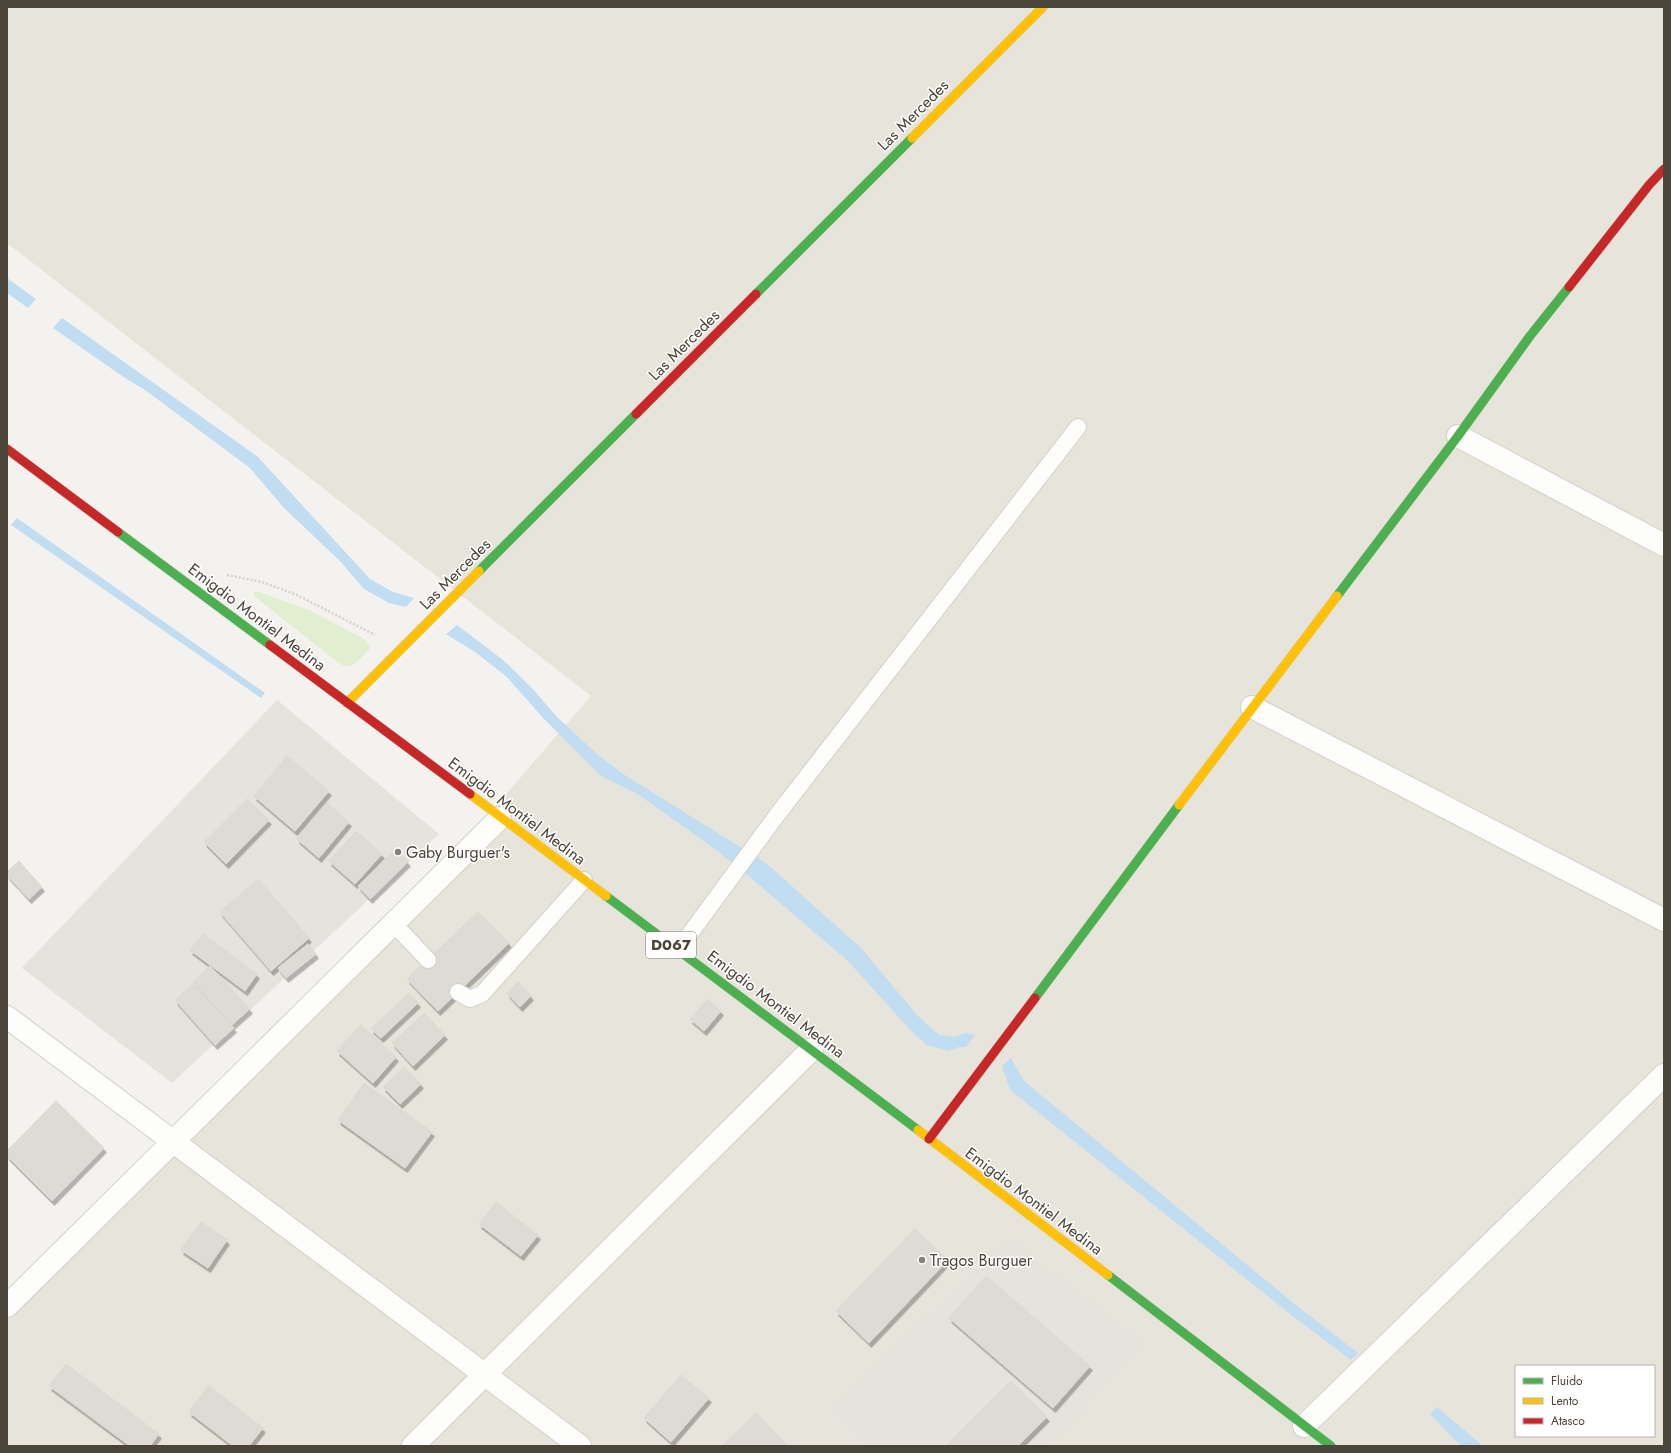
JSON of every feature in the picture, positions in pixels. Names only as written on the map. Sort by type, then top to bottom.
[{"type":"street","name":"Las Mercedes","points":[[347,703],[1043,7]]},
{"type":"street","points":[[929,1139],[1458,436],[1530,336],[1649,185],[1664,169]]},
{"type":"street","points":[[1458,436],[1664,545]]},
{"type":"street","name":"Emigdio Montiel Medina","points":[[7,449],[500,818],[812,1049],[1331,1446]]},
{"type":"street","points":[[1252,708],[1664,920]]},
{"type":"street","points":[[7,1306],[500,818]]},
{"type":"street","points":[[7,1017],[580,1446]]},
{"type":"street","points":[[413,1446],[812,1049]]},
{"type":"street","points":[[1304,1426],[1664,1075]]},
{"type":"lane","points":[[678,950],[777,815],[1078,427]]},
{"type":"lane","points":[[458,992],[470,998],[482,994],[584,880]]},
{"type":"lane","points":[[393,923],[428,960]]},
{"type":"path","points":[[222,575],[262,582],[297,595],[354,625],[388,640],[409,641]]},
{"type":"shaded area","points":[[7,7],[1664,7],[1664,1446],[7,1446],[7,1313],[442,868],[591,696],[7,243]]},
{"type":"shaded area","points":[[277,700],[439,834],[172,1083],[22,968]]},
{"type":"shaded area","points":[[1008,1237],[1143,1343],[1050,1446],[866,1446],[831,1411]]},
{"type":"green space","points":[[256,591],[309,610],[366,640],[370,647],[369,650],[353,665],[344,666],[254,596],[254,592]]},
{"type":"water","points":[[7,278],[36,299],[28,308],[7,293]]},
{"type":"water","points":[[62,318],[258,457],[370,579],[393,592],[414,598],[406,607],[389,603],[364,589],[340,561],[284,508],[250,468],[145,390],[125,378],[53,328]]},
{"type":"water","points":[[17,518],[265,693],[261,698],[11,525]]},
{"type":"water","points":[[457,625],[503,660],[531,687],[557,717],[598,755],[626,776],[766,863],[862,949],[917,1015],[939,1035],[955,1037],[965,1033],[975,1035],[966,1047],[959,1047],[949,1051],[927,1045],[912,1032],[848,961],[751,878],[711,846],[636,793],[601,776],[544,719],[507,677],[475,652],[446,634]]},
{"type":"water","points":[[1011,1058],[1024,1081],[1297,1306],[1358,1353],[1351,1360],[1290,1314],[1010,1090],[1002,1066]]},
{"type":"water","points":[[1437,1407],[1483,1446],[1463,1446],[1457,1442],[1430,1414]]},
{"type":"building","points":[[287,756],[329,791],[295,831],[254,796]]},
{"type":"building","points":[[247,799],[269,820],[226,864],[204,842]]},
{"type":"building","points":[[327,803],[349,822],[319,858],[297,839]]},
{"type":"building","points":[[356,831],[382,854],[355,884],[329,861]]},
{"type":"building","points":[[396,849],[408,862],[370,899],[358,886]]},
{"type":"building","points":[[19,861],[42,887],[29,899],[7,875],[7,872]]},
{"type":"building","points":[[258,879],[309,938],[271,971],[220,912]]},
{"type":"building","points":[[478,912],[509,943],[438,1011],[407,979]]},
{"type":"building","points":[[203,934],[257,974],[245,991],[190,950]]},
{"type":"building","points":[[308,944],[316,954],[286,978],[278,968]]},
{"type":"building","points":[[210,966],[250,1009],[232,1025],[193,982]]},
{"type":"building","points":[[518,982],[531,996],[520,1007],[507,993]]},
{"type":"building","points":[[193,984],[234,1028],[215,1045],[175,1000]]},
{"type":"building","points":[[409,993],[418,1003],[381,1038],[371,1029]]},
{"type":"building","points":[[708,999],[721,1011],[704,1031],[690,1019]]},
{"type":"building","points":[[424,1013],[445,1035],[413,1066],[392,1043]]},
{"type":"building","points":[[361,1025],[396,1057],[373,1083],[337,1051]]},
{"type":"building","points":[[404,1067],[421,1084],[400,1104],[383,1087]]},
{"type":"building","points":[[364,1083],[432,1132],[405,1168],[338,1120]]},
{"type":"building","points":[[56,1101],[104,1148],[52,1201],[7,1156],[7,1151]]},
{"type":"building","points":[[496,1202],[538,1235],[521,1256],[479,1224]]},
{"type":"building","points":[[201,1222],[227,1240],[208,1268],[181,1250]]},
{"type":"building","points":[[915,1229],[948,1260],[869,1343],[836,1311]]},
{"type":"building","points":[[986,1276],[1090,1366],[1053,1408],[949,1318]]},
{"type":"building","points":[[66,1364],[159,1434],[150,1446],[130,1446],[49,1386]]},
{"type":"building","points":[[681,1375],[709,1398],[671,1442],[644,1418]]},
{"type":"building","points":[[1011,1381],[1047,1417],[1018,1446],[946,1446]]},
{"type":"building","points":[[209,1386],[263,1428],[249,1446],[233,1446],[189,1412]]},
{"type":"building","points":[[756,1413],[788,1446],[722,1446]]},
{"type":"traffic: fast","points":[[756,294],[912,138]]},
{"type":"traffic: fast","points":[[1337,596],[1458,436],[1530,336],[1569,287]]},
{"type":"traffic: fast","points":[[479,571],[636,414]]},
{"type":"traffic: fast","points":[[118,532],[270,645]]},
{"type":"traffic: fast","points":[[1035,998],[1179,805]]},
{"type":"traffic: fast","points":[[606,896],[918,1130]]},
{"type":"traffic: fast","points":[[1108,1275],[1331,1446]]},
{"type":"traffic: slow","points":[[912,138],[1043,7]]},
{"type":"traffic: slow","points":[[347,703],[479,571]]},
{"type":"traffic: slow","points":[[1179,805],[1337,596]]},
{"type":"traffic: slow","points":[[470,794],[606,896]]},
{"type":"traffic: slow","points":[[918,1130],[1108,1275]]},
{"type":"traffic: jam","points":[[1569,287],[1649,185],[1664,169]]},
{"type":"traffic: jam","points":[[636,414],[756,294]]},
{"type":"traffic: jam","points":[[7,449],[118,532]]},
{"type":"traffic: jam","points":[[270,645],[470,794]]},
{"type":"traffic: jam","points":[[929,1139],[1035,998]]},
{"type":"place","name":"Gaby Burguer's","points":[[398,852]]},
{"type":"place","name":"Tragos Burguer","points":[[922,1260]]}]
